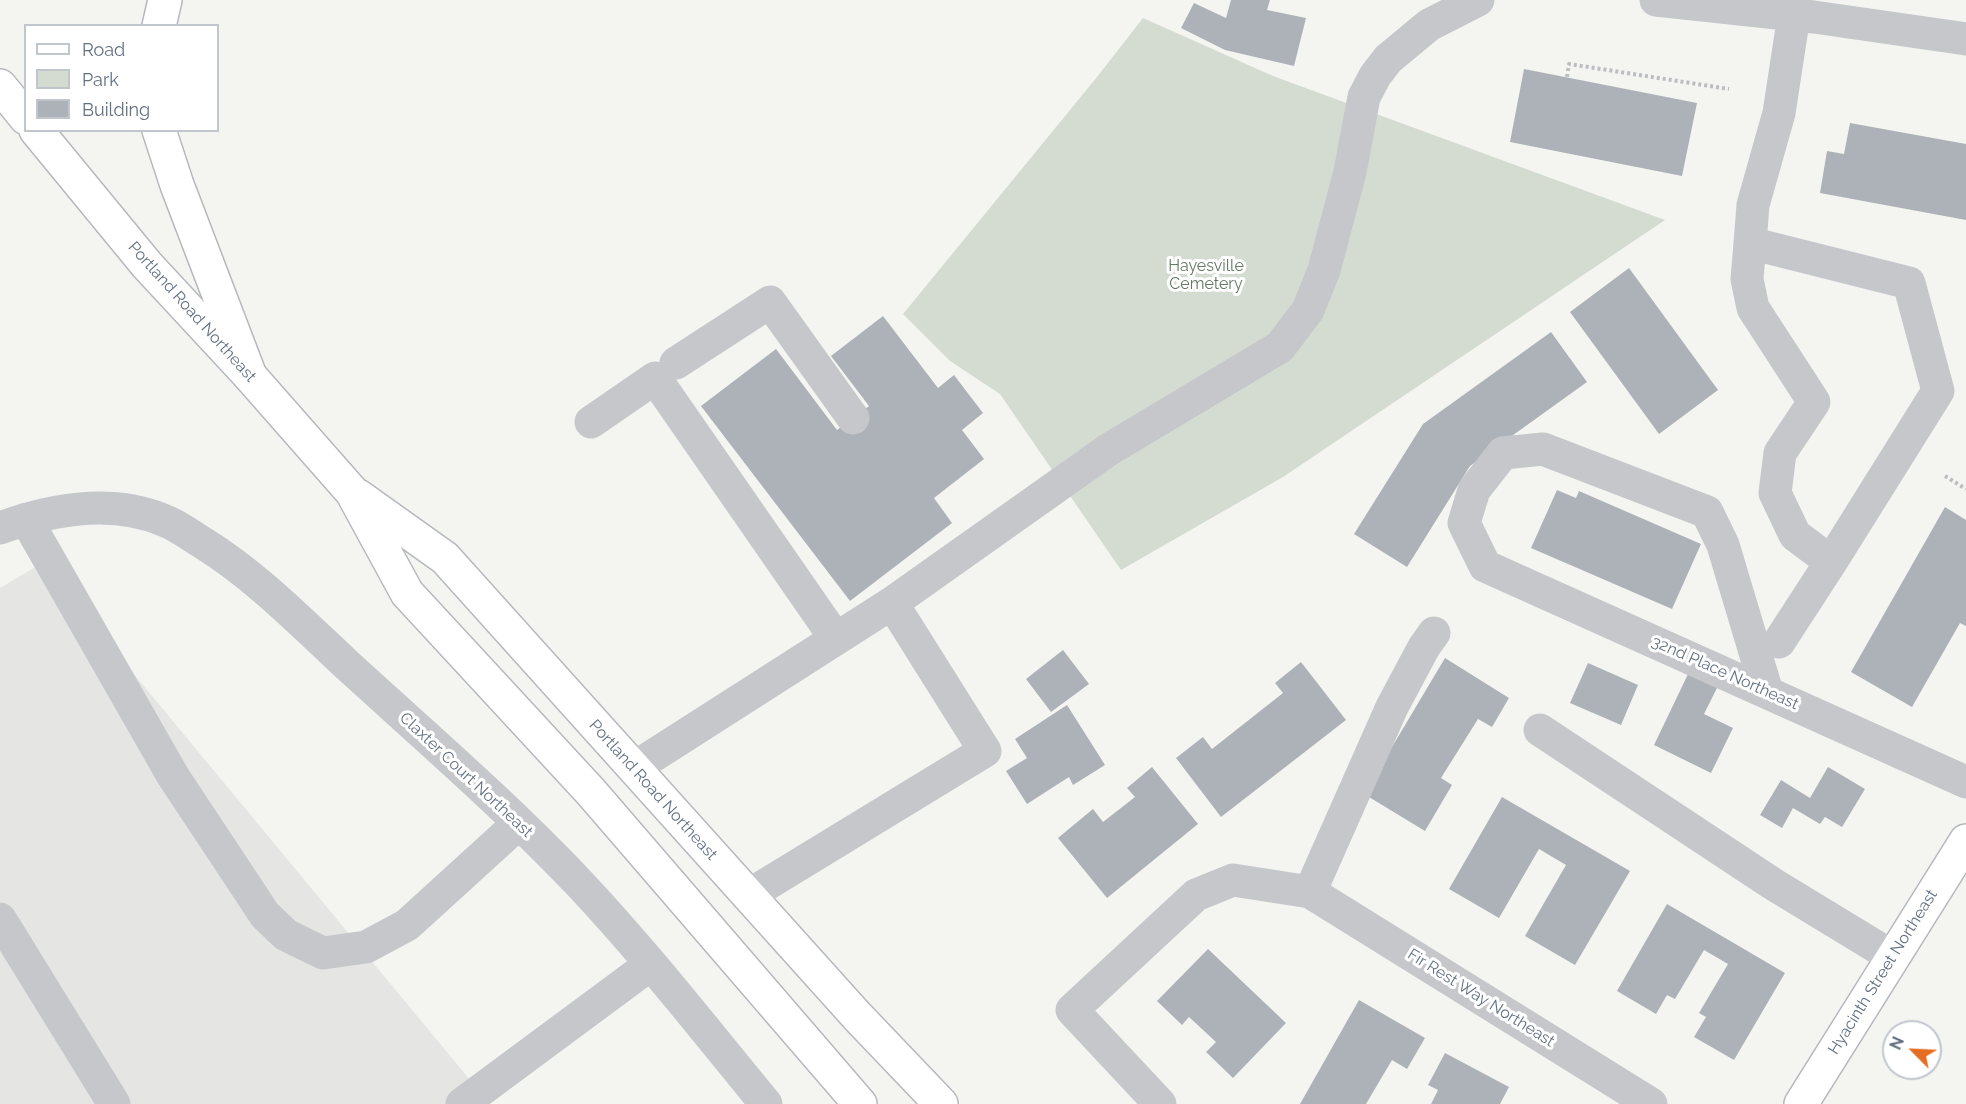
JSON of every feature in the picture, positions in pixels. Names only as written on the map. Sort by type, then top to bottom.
[{"type":"main road","points":[[159,24],[165,0]]},
{"type":"main road","points":[[0,86],[24,116]]},
{"type":"main road","name":"Portland Road Northeast","points":[[38,132],[147,265],[250,376],[352,492],[407,593],[591,792],[860,1104]]},
{"type":"main road","points":[[160,132],[250,376]]},
{"type":"main road","name":"Portland Road Northeast","points":[[352,492],[445,558],[857,1016],[941,1104]]},
{"type":"main road","name":"Hyacinth Street Northeast","points":[[1800,1104],[1966,841]]},
{"type":"street","points":[[634,768],[892,603],[1107,450],[1280,347],[1308,310],[1324,270],[1350,172],[1364,97],[1375,76],[1388,59],[1429,26],[1478,0]]},
{"type":"street","points":[[1656,0],[1794,15],[1966,39]]},
{"type":"street","points":[[1794,15],[1779,113],[1753,205],[1747,279],[1754,308],[1814,402],[1780,453],[1775,493],[1795,535],[1831,562]]},
{"type":"street","points":[[1750,243],[1909,283],[1938,391],[1779,642]]},
{"type":"street","points":[[676,363],[770,302],[853,418]]},
{"type":"street","points":[[591,422],[655,378],[836,639]]},
{"type":"street","name":"32nd Place Northeast","points":[[1767,692],[1723,545],[1707,512],[1543,449],[1503,453],[1474,490],[1464,523],[1485,566],[1966,782]]},
{"type":"street","name":"Claxter Court Northeast","points":[[13,524],[88,507],[116,508],[164,520],[234,562],[519,823],[579,884],[651,964],[766,1104]]},
{"type":"street","points":[[13,524],[173,776],[265,915],[286,935],[323,953],[366,947],[407,925],[519,823]]},
{"type":"street","points":[[748,895],[985,751],[892,603]]},
{"type":"street","points":[[1160,1104],[1072,1010],[1196,895],[1233,880],[1310,892],[1392,707],[1434,633]]},
{"type":"street","points":[[1540,730],[1773,884],[1893,957]]},
{"type":"street","name":"Fir Rest Way Northeast","points":[[1310,892],[1652,1104]]},
{"type":"street","points":[[0,919],[114,1104]]},
{"type":"street","points":[[462,1104],[651,964]]},
{"type":"path","points":[[1567,77],[1569,64],[1729,89]]},
{"type":"path","points":[[1945,476],[1966,489]]},
{"type":"shaded area","points":[[42,563],[490,1104],[0,1104],[0,588]]},
{"type":"green space","name":"Hayesville Cemetery","points":[[1143,18],[1273,76],[1665,220],[1283,477],[1121,570],[1000,394],[950,361],[903,314]]},
{"type":"building","points":[[1231,0],[1270,0],[1267,10],[1306,18],[1294,66],[1225,50],[1181,28],[1194,3],[1226,18]]},
{"type":"building","points":[[1524,69],[1697,103],[1682,176],[1510,142]]},
{"type":"building","points":[[1850,123],[1966,144],[1966,220],[1820,193],[1827,151],[1844,154]]},
{"type":"building","points":[[1629,268],[1718,390],[1659,434],[1570,312]]},
{"type":"building","points":[[883,316],[938,388],[954,375],[983,413],[962,430],[984,459],[934,498],[952,523],[850,601],[701,406],[776,349],[837,430],[869,406],[831,356]]},
{"type":"building","points":[[1551,332],[1587,382],[1470,466],[1407,567],[1354,534],[1423,424]]},
{"type":"building","points":[[1557,490],[1576,498],[1579,491],[1701,544],[1672,609],[1531,548]]},
{"type":"building","points":[[1945,507],[1966,520],[1966,626],[1960,623],[1912,707],[1851,672]]},
{"type":"building","points":[[1063,650],[1089,684],[1051,712],[1026,679]]},
{"type":"building","points":[[1445,658],[1509,698],[1492,727],[1478,719],[1441,778],[1452,785],[1425,831],[1364,794]]},
{"type":"building","points":[[1301,662],[1346,720],[1221,817],[1176,758],[1203,737],[1212,749],[1283,693],[1275,683]]},
{"type":"building","points":[[1588,663],[1638,685],[1621,725],[1570,703]]},
{"type":"building","points":[[1690,670],[1719,684],[1704,714],[1733,728],[1711,773],[1654,745]]},
{"type":"building","points":[[1067,705],[1105,765],[1073,785],[1069,777],[1027,804],[1006,771],[1027,758],[1015,739]]},
{"type":"building","points":[[1152,767],[1198,824],[1107,898],[1058,838],[1093,809],[1103,822],[1135,797],[1127,788]]},
{"type":"building","points":[[1828,767],[1865,789],[1842,827],[1825,817],[1820,824],[1793,808],[1782,828],[1760,815],[1781,780],[1810,798]]},
{"type":"building","points":[[1502,797],[1630,871],[1575,965],[1525,936],[1566,865],[1539,849],[1499,918],[1449,889]]},
{"type":"building","points":[[1667,904],[1785,973],[1734,1060],[1694,1037],[1706,1017],[1699,1013],[1728,964],[1704,950],[1675,999],[1667,995],[1656,1014],[1617,991]]},
{"type":"building","points":[[1208,949],[1286,1023],[1233,1078],[1206,1052],[1216,1042],[1189,1017],[1182,1025],[1157,1001]]},
{"type":"building","points":[[1359,1000],[1425,1038],[1407,1069],[1392,1060],[1366,1104],[1300,1104]]},
{"type":"building","points":[[1445,1053],[1509,1087],[1500,1104],[1431,1104],[1438,1090],[1428,1085]]}]
